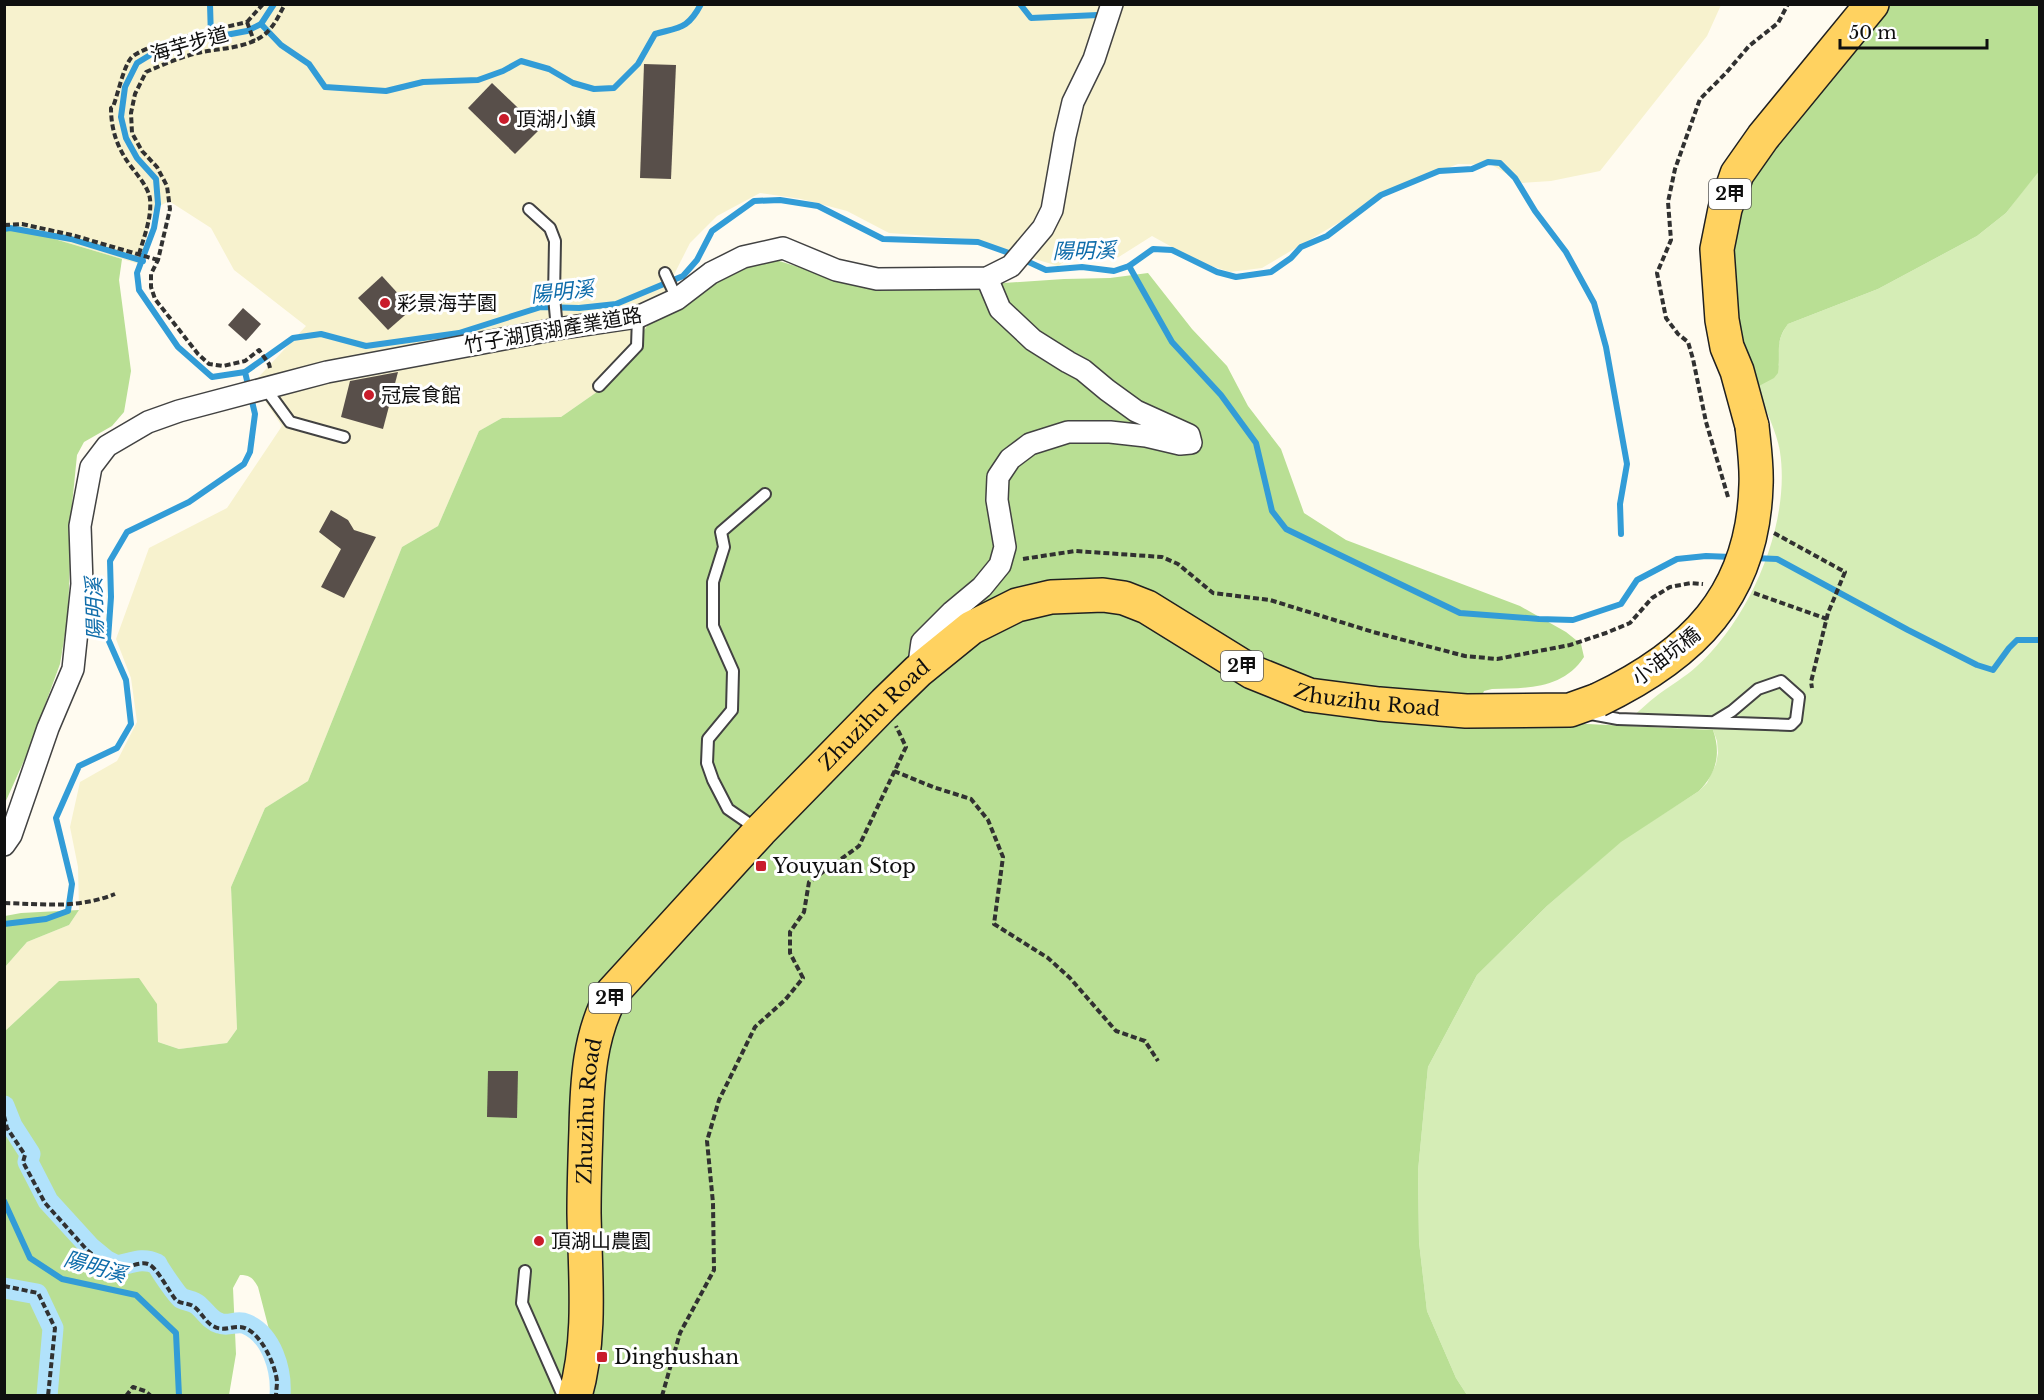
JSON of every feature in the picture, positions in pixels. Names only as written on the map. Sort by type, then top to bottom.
[{"type":"main road","name":"小油坑橋","points":[[1584,705],[1633,684],[1670,658],[1699,633],[1716,612],[1731,587],[1743,556],[1752,522],[1756,485],[1752,426],[1737,371],[1727,347],[1722,320],[1717,249],[1725,209],[1737,174],[1763,137],[1872,4]]},
{"type":"main road","name":"Zhuzihu Road","points":[[575,1395],[583,1353],[587,1292],[584,1211],[586,1099],[594,1039],[603,1010],[614,992],[760,831],[918,671],[971,628],[1017,605],[1051,597],[1103,595],[1124,598],[1147,607],[1252,672],[1309,694],[1379,704],[1466,711],[1584,705]]},
{"type":"street","name":"竹子湖頂湖產業道路","points":[[4,846],[11,835],[56,706],[73,669],[82,584],[80,526],[91,467],[107,446],[148,422],[179,411],[327,372],[557,324],[638,317],[677,299],[711,273],[743,257],[783,248],[836,270],[876,279],[987,278],[1018,258],[1042,228],[1052,210],[1073,102],[1094,59],[1112,4]]},
{"type":"street","points":[[918,671],[922,642],[952,612],[982,587],[1000,565],[1005,548],[997,500],[998,477],[1010,459],[1030,444],[1068,432],[1110,432],[1146,436],[1180,444],[1191,443],[1189,435],[1136,411],[1083,369],[1033,340],[1000,309],[987,278]]},
{"type":"lane","points":[[529,208],[550,228],[555,241],[554,297],[557,324]]},
{"type":"lane","points":[[665,273],[677,299]]},
{"type":"lane","points":[[599,386],[637,346],[638,317]]},
{"type":"lane","points":[[256,391],[271,396],[290,422],[344,437]]},
{"type":"lane","points":[[760,831],[728,809],[707,763],[708,739],[732,710],[733,671],[713,626],[713,582],[724,547],[721,532],[765,494]]},
{"type":"lane","points":[[1584,705],[1618,719],[1791,725],[1796,720],[1799,696],[1781,681],[1758,689],[1732,711],[1714,722]]},
{"type":"lane","points":[[525,1270],[522,1303],[563,1395]]},
{"type":"path","name":"海芋步道","points":[[264,4],[247,22],[254,41],[231,48],[202,52],[165,63],[146,72],[131,113],[132,133],[142,151],[157,167],[167,186],[170,208],[158,260],[151,274],[151,287],[155,299],[209,364],[224,366],[245,361],[259,350],[270,364]]},
{"type":"path","points":[[254,41],[271,29],[285,4]]},
{"type":"path","points":[[139,254],[149,216],[150,198],[123,155],[113,134],[111,108],[131,59],[155,46],[247,22]]},
{"type":"path","points":[[4,225],[22,224],[72,235],[158,260]]},
{"type":"path","points":[[1000,565],[1028,557],[1075,551],[1162,557],[1178,564],[1213,593],[1270,600],[1373,632],[1465,656],[1497,659],[1570,645],[1606,633],[1630,623],[1652,598],[1670,587],[1691,583],[1711,584]]},
{"type":"path","points":[[1799,696],[1812,693],[1811,682],[1828,613],[1843,577]]},
{"type":"path","points":[[1746,590],[1827,619]]},
{"type":"path","points":[[662,1395],[680,1333],[714,1270],[713,1203],[707,1142],[718,1100],[754,1027],[785,1000],[803,978],[790,953],[790,932],[804,912],[809,882],[858,846],[906,747],[885,703]]},
{"type":"path","points":[[894,771],[933,788],[971,799],[988,820],[1003,857],[994,924],[1048,958],[1070,978],[1116,1031],[1145,1041],[1158,1061]]},
{"type":"path","points":[[4,903],[75,905],[95,902],[115,894]]},
{"type":"path","points":[[4,1116],[7,1128],[25,1155],[23,1162],[45,1203],[87,1250],[116,1271],[141,1264],[154,1267],[157,1276],[164,1281],[177,1301],[193,1306],[213,1327],[226,1330],[239,1326],[255,1334],[267,1350],[277,1380],[276,1395]]},
{"type":"path","points":[[4,1286],[38,1293],[55,1328],[48,1395]]},
{"type":"path","points":[[126,1395],[133,1388],[146,1391],[151,1395]]},
{"type":"shaded area","points":[[5,5],[1721,5],[1707,36],[1600,171],[1551,181],[1522,183],[1492,165],[1458,164],[1404,184],[1262,268],[1230,272],[1199,262],[1152,236],[1114,260],[1081,249],[1058,266],[969,239],[889,233],[847,211],[801,199],[760,193],[717,216],[690,243],[650,322],[604,387],[561,417],[502,418],[479,431],[438,526],[402,547],[308,781],[265,808],[231,887],[237,1029],[227,1043],[179,1049],[158,1042],[157,1004],[59,981],[5,1031],[5,967],[27,942],[69,925],[79,910],[78,867],[70,827],[80,782],[117,761],[137,722],[131,678],[116,639],[149,548],[227,508],[282,426],[253,383],[306,326],[234,270],[211,228],[169,201],[154,209],[139,264],[41,235],[5,232]]},
{"type":"green space","points":[[1887,5],[2039,5],[2040,170],[2006,213],[1977,236],[1878,289],[1788,324],[1779,342],[1778,373],[1774,378],[1757,387],[1741,346],[1731,259],[1736,209],[1778,136]]},
{"type":"green space","points":[[2039,170],[2039,1395],[1467,1395],[1456,1378],[1427,1311],[1419,1242],[1418,1171],[1428,1067],[1477,975],[1547,906],[1621,841],[1699,791],[1707,783],[1716,764],[1718,753],[1713,730],[1624,724],[1655,697],[1692,671],[1716,647],[1749,597],[1762,569],[1779,509],[1782,480],[1778,444],[1757,387],[1779,365],[1779,344],[1788,324],[1878,289],[1977,236],[2006,213]]},
{"type":"green space","points":[[9,230],[41,235],[122,259],[119,280],[131,371],[124,412],[112,426],[84,442],[77,455],[72,505],[68,616],[60,664],[27,754],[5,803],[4,232]]},
{"type":"green space","points":[[776,260],[834,278],[974,285],[1110,278],[1148,273],[1192,329],[1227,366],[1248,406],[1281,449],[1304,513],[1346,540],[1520,606],[1566,632],[1581,644],[1584,657],[1566,675],[1544,685],[1484,691],[1480,700],[1566,723],[1713,730],[1717,747],[1716,762],[1705,784],[1699,791],[1621,842],[1547,906],[1477,975],[1428,1067],[1418,1171],[1419,1242],[1427,1311],[1456,1378],[1467,1395],[286,1395],[258,1287],[251,1278],[240,1275],[233,1288],[236,1354],[229,1395],[5,1396],[5,1031],[59,981],[139,978],[157,1004],[158,1042],[179,1049],[227,1043],[237,1029],[231,887],[265,808],[308,781],[402,547],[438,526],[479,431],[502,418],[561,417],[604,387],[650,322],[713,283],[747,267]]},
{"type":"green space","points":[[79,910],[69,925],[27,942],[5,967],[5,916]]},
{"type":"building","points":[[644,64],[676,65],[671,179],[640,178]]},
{"type":"building","name":"頂湖小鎮","points":[[492,83],[540,129],[515,154],[468,108]]},
{"type":"building","name":"彩景海芋園","points":[[382,276],[412,309],[388,330],[358,298]]},
{"type":"building","points":[[243,308],[261,324],[246,341],[228,325]]},
{"type":"building","name":"冠宸食館","points":[[398,372],[383,429],[341,417],[350,381]]},
{"type":"building","points":[[331,510],[348,520],[354,530],[376,537],[344,598],[321,587],[341,549],[319,532]]},
{"type":"building","points":[[488,1071],[518,1071],[517,1118],[487,1117]]},
{"type":"waterway","points":[[210,4],[211,38]]},
{"type":"waterway","points":[[245,372],[212,377],[178,347],[139,290],[137,273],[154,228],[158,204],[156,179],[137,158],[126,138],[121,117],[125,87],[137,63],[155,52],[189,42],[247,31],[261,24],[274,4]]},
{"type":"waterway","points":[[261,24],[281,45],[309,64],[325,87],[386,91],[423,82],[478,80],[503,71],[521,61],[549,69],[573,83],[594,89],[614,88],[638,64],[655,34],[683,26],[692,18],[701,4]]},
{"type":"waterway","points":[[1020,4],[1031,18],[1098,15]]},
{"type":"waterway","name":"陽明溪","points":[[4,924],[46,919],[68,911],[72,884],[56,818],[79,766],[117,748],[131,724],[126,680],[108,639],[111,597],[110,561],[127,532],[189,502],[244,464],[250,452],[255,414],[245,372],[293,338],[321,334],[366,346],[459,333],[541,307],[579,308],[616,304],[683,276],[697,260],[712,231],[754,201],[780,200],[818,206],[883,239],[978,242],[1046,270],[1082,267],[1114,271],[1129,266],[1153,249],[1172,250],[1217,272],[1236,277],[1271,272],[1291,258],[1301,247],[1327,236],[1381,195],[1439,171],[1472,169],[1488,162],[1500,163],[1515,178],[1535,211],[1566,252],[1594,303],[1606,347],[1627,464],[1620,504],[1621,534]]},
{"type":"waterway","points":[[4,229],[10,228],[71,239],[143,261]]},
{"type":"waterway","points":[[1129,266],[1172,342],[1221,395],[1256,443],[1272,511],[1286,529],[1460,613],[1573,620],[1621,604],[1637,580],[1677,559],[1706,556],[1732,557]]},
{"type":"waterway","points":[[1754,558],[1777,559],[1908,630],[1977,665],[1993,670],[2017,640],[2040,640]]},
{"type":"waterway","points":[[4,1106],[12,1126],[30,1154],[28,1162],[48,1201],[90,1247],[117,1266],[142,1261],[157,1264],[181,1298],[196,1304],[216,1322],[243,1323],[255,1329],[263,1336],[274,1354],[279,1375],[280,1396]]},
{"type":"waterway","name":"陽明溪","points":[[4,1201],[30,1258],[62,1279],[136,1295],[176,1333],[179,1396]]},
{"type":"waterway","points":[[4,1288],[37,1294],[53,1328],[47,1396]]},
{"type":"place","name":"頂湖小鎮","points":[[504,119]]},
{"type":"place","name":"彩景海芋園","points":[[385,303]]},
{"type":"place","name":"冠宸食館","points":[[369,395]]},
{"type":"place","name":"Youyuan Stop","points":[[761,866]]},
{"type":"place","name":"頂湖山農園","points":[[539,1241]]},
{"type":"place","name":"Dinghushan","points":[[602,1357]]}]
